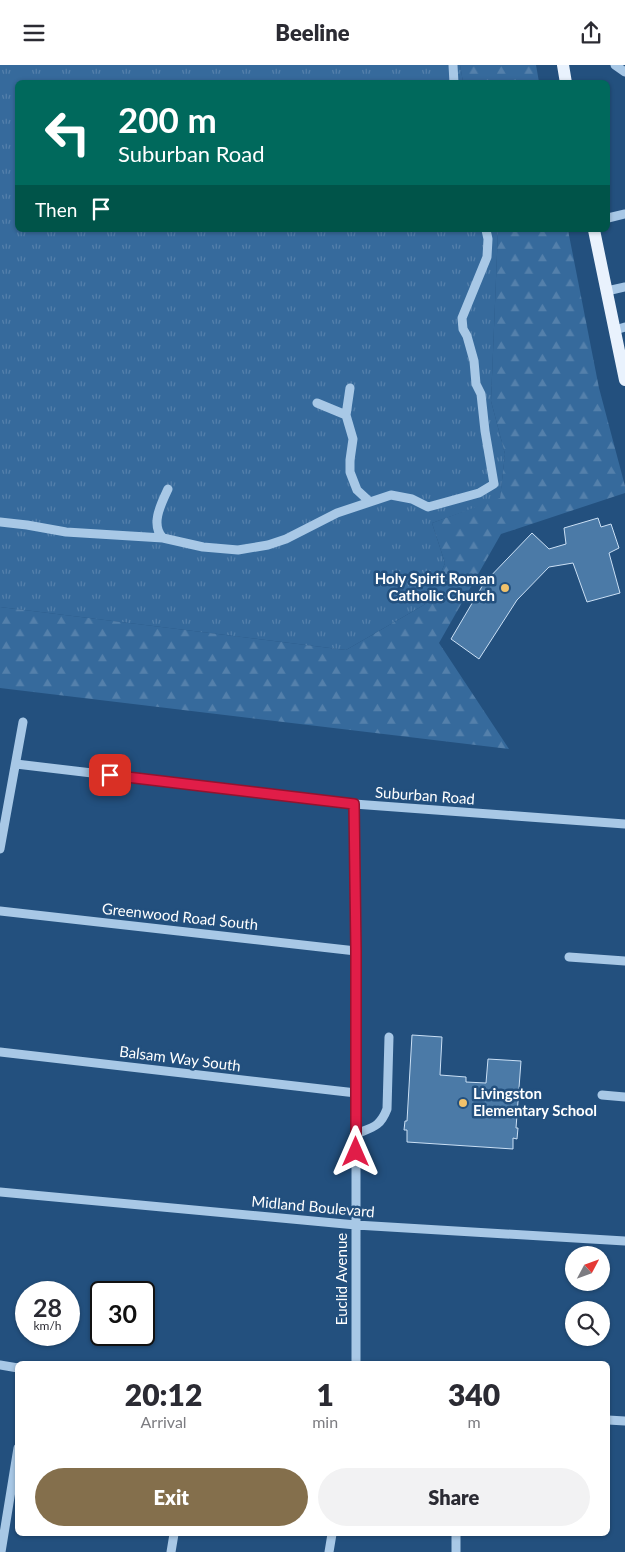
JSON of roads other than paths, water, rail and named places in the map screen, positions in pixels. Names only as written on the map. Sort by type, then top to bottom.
[{"type":"main road","points":[[563,65],[566,80]]},
{"type":"main road","points":[[594,232],[607,291],[620,329],[625,380]]},
{"type":"street","points":[[453,65],[454,80]]},
{"type":"street","points":[[615,65],[625,72]]},
{"type":"street","points":[[610,218],[625,214]]},
{"type":"street","points":[[0,522],[66,532],[163,538],[204,547],[238,550],[268,545],[286,539],[337,513],[391,495],[412,499],[428,507],[479,493],[494,484],[481,395],[476,384],[474,361],[467,336],[463,329],[462,318],[487,257],[486,232]]},
{"type":"street","points":[[607,291],[625,287]]},
{"type":"street","points":[[350,389],[346,415],[353,439],[350,472],[357,490],[370,502]]},
{"type":"street","points":[[317,403],[346,415]]},
{"type":"street","points":[[163,538],[158,532],[158,509],[168,489]]},
{"type":"street","points":[[0,849],[23,722]]},
{"type":"street","name":"Suburban Road","points":[[16,764],[354,804],[625,824]]},
{"type":"street","name":"Euclid Avenue","points":[[354,804],[356,1361]]},
{"type":"street","name":"Greenwood Road South","points":[[0,911],[356,951]]},
{"type":"street","points":[[569,957],[625,961]]},
{"type":"street","points":[[356,1134],[377,1125],[383,1119],[387,1109],[389,1037]]},
{"type":"street","name":"Balsam Way South","points":[[0,1052],[356,1093]]},
{"type":"street","points":[[602,1095],[625,1097]]},
{"type":"street","name":"Midland Boulevard","points":[[0,1192],[356,1225],[625,1241]]},
{"type":"street","points":[[0,1365],[15,1368]]},
{"type":"street","points":[[610,1420],[625,1421]]},
{"type":"street","points":[[1,1552],[15,1466]]},
{"type":"street","points":[[170,1552],[174,1536]]},
{"type":"street","points":[[329,1552],[332,1536]]},
{"type":"street","points":[[456,1536],[456,1552]]},
{"type":"place","name":"Holy Spirit Roman Catholic Church","points":[[505,588]]},
{"type":"place","name":"Livingston Elementary School","points":[[463,1103]]}]
